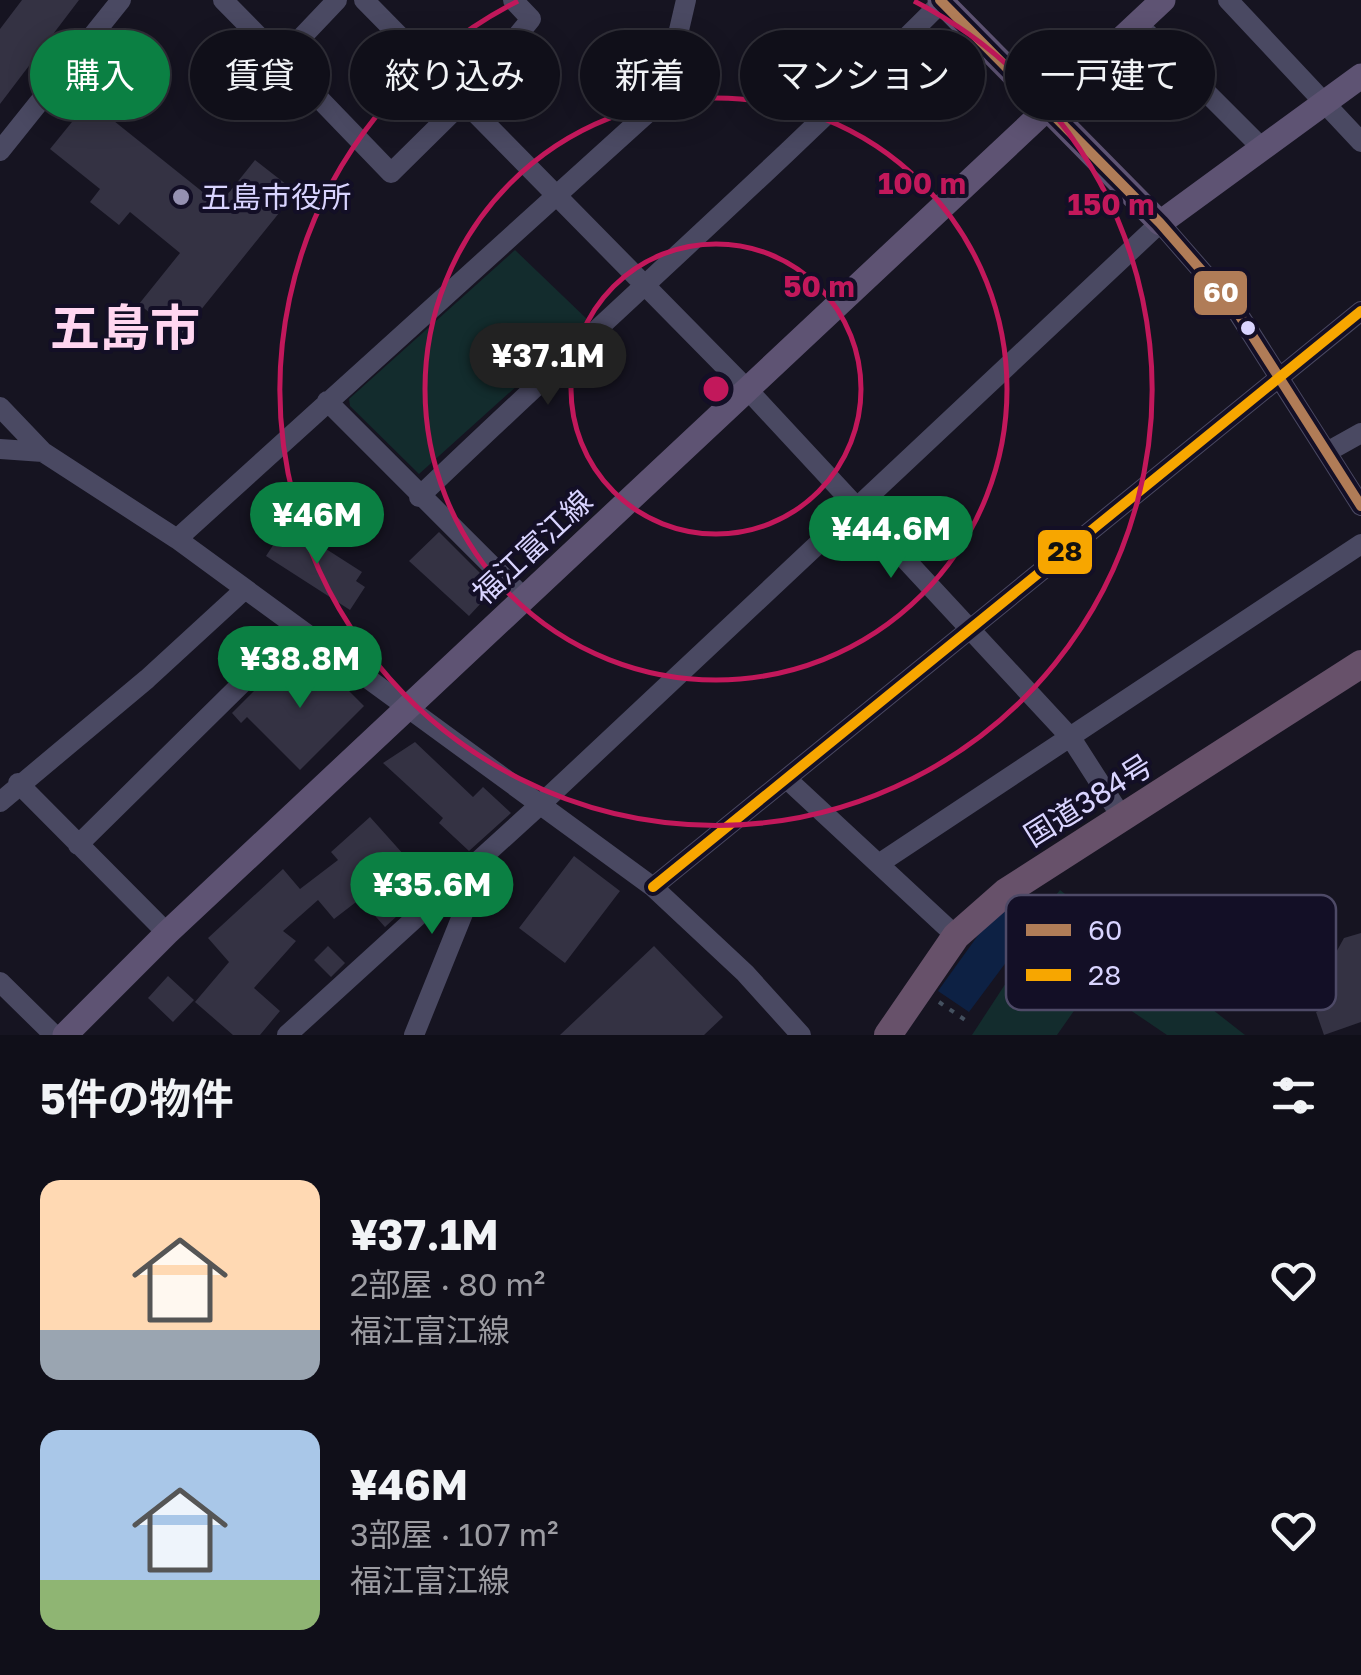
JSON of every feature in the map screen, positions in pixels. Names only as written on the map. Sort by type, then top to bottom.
[{"type":"highway","name":"国道384号","points":[[888,1035],[956,936],[1046,862],[1123,819],[1361,664]]},
{"type":"main road","name":"福江富江線","points":[[1132,30],[1163,0]]},
{"type":"main road","points":[[942,1],[1005,66]]},
{"type":"main road","points":[[1057,120],[1160,223],[1361,76]]},
{"type":"main road","name":"福江富江線","points":[[65,1035],[167,934],[1034,120]]},
{"type":"street","points":[[0,151],[121,0]]},
{"type":"street","points":[[223,0],[253,30]]},
{"type":"street","points":[[308,30],[337,0]]},
{"type":"street","points":[[364,0],[394,30]]},
{"type":"street","points":[[512,0],[531,19],[522,30]]},
{"type":"street","points":[[177,539],[662,99],[686,0]]},
{"type":"street","points":[[1228,0],[1361,142]]},
{"type":"street","points":[[419,496],[642,284],[874,72],[942,1]]},
{"type":"street","points":[[1138,24],[1262,148]]},
{"type":"street","points":[[330,109],[391,173],[445,120]]},
{"type":"street","points":[[483,120],[748,390],[1070,738],[1123,819]]},
{"type":"street","points":[[286,1035],[543,802],[1160,223],[1236,310],[1361,506]]},
{"type":"street","points":[[654,887],[1361,311]]},
{"type":"street","points":[[327,401],[524,598]]},
{"type":"street","points":[[0,407],[43,452],[177,539],[297,629],[543,802],[654,887],[746,973],[800,1035]]},
{"type":"street","points":[[1327,452],[1361,433]]},
{"type":"street","points":[[0,449],[43,452]]},
{"type":"street","points":[[880,863],[1361,544]]},
{"type":"street","points":[[0,802],[148,679],[244,590]]},
{"type":"street","points":[[78,844],[297,629]]},
{"type":"street","points":[[789,780],[956,936]]},
{"type":"street","points":[[18,784],[167,934]]},
{"type":"street","points":[[414,1035],[488,852]]},
{"type":"street","points":[[0,982],[54,1035]]},
{"type":"path","points":[[920,989],[968,1022]]},
{"type":"green space","points":[[515,250],[589,321],[419,474],[350,406],[349,399]]},
{"type":"green space","points":[[1006,983],[1006,1010],[1075,1010],[1057,1035],[972,1035]]},
{"type":"green space","points":[[1130,1010],[1213,1010],[1245,1035],[1167,1035]]},
{"type":"water","points":[[1006,911],[1006,962],[969,1012],[938,991],[984,927]]},
{"type":"building","points":[[22,0],[79,0],[56,30],[30,30],[30,65],[0,104],[0,29]]},
{"type":"building","points":[[74,120],[113,120],[219,205],[255,160],[296,192],[179,337],[139,304],[180,253],[130,212],[119,225],[90,202],[100,189],[50,149]]},
{"type":"building","points":[[287,524],[362,572],[356,581],[365,587],[350,610],[266,556]]},
{"type":"building","points":[[439,532],[495,588],[469,616],[409,561]]},
{"type":"building","points":[[316,658],[364,706],[300,770],[247,717],[241,723],[232,713],[280,665],[294,679]]},
{"type":"building","points":[[415,742],[473,797],[483,787],[511,813],[469,851],[439,823],[443,818],[383,763]]},
{"type":"building","points":[[370,817],[413,865],[391,885],[409,905],[385,927],[360,899],[334,919],[318,900],[283,931],[296,941],[254,988],[280,1011],[260,1035],[233,1035],[195,1002],[229,962],[208,938],[283,869],[300,889],[338,860],[331,852]]},
{"type":"building","points":[[574,856],[620,891],[565,963],[519,928]]},
{"type":"building","points":[[1361,933],[1361,1022],[1324,1035],[1316,1012],[1336,1010],[1336,952],[1344,938]]},
{"type":"building","points":[[328,946],[345,963],[331,977],[314,960]]},
{"type":"building","points":[[654,946],[723,1017],[704,1035],[560,1035]]},
{"type":"building","points":[[168,976],[194,1000],[173,1022],[148,998]]},
{"type":"transit line","name":"60","points":[[940,0],[1160,223],[1236,310],[1361,506]]},
{"type":"transit line","name":"28","points":[[653,887],[1361,311]]},
{"type":"place","name":"五島市役所","points":[[181,197]]},
{"type":"district","name":"五島市","points":[[125,327]]}]
